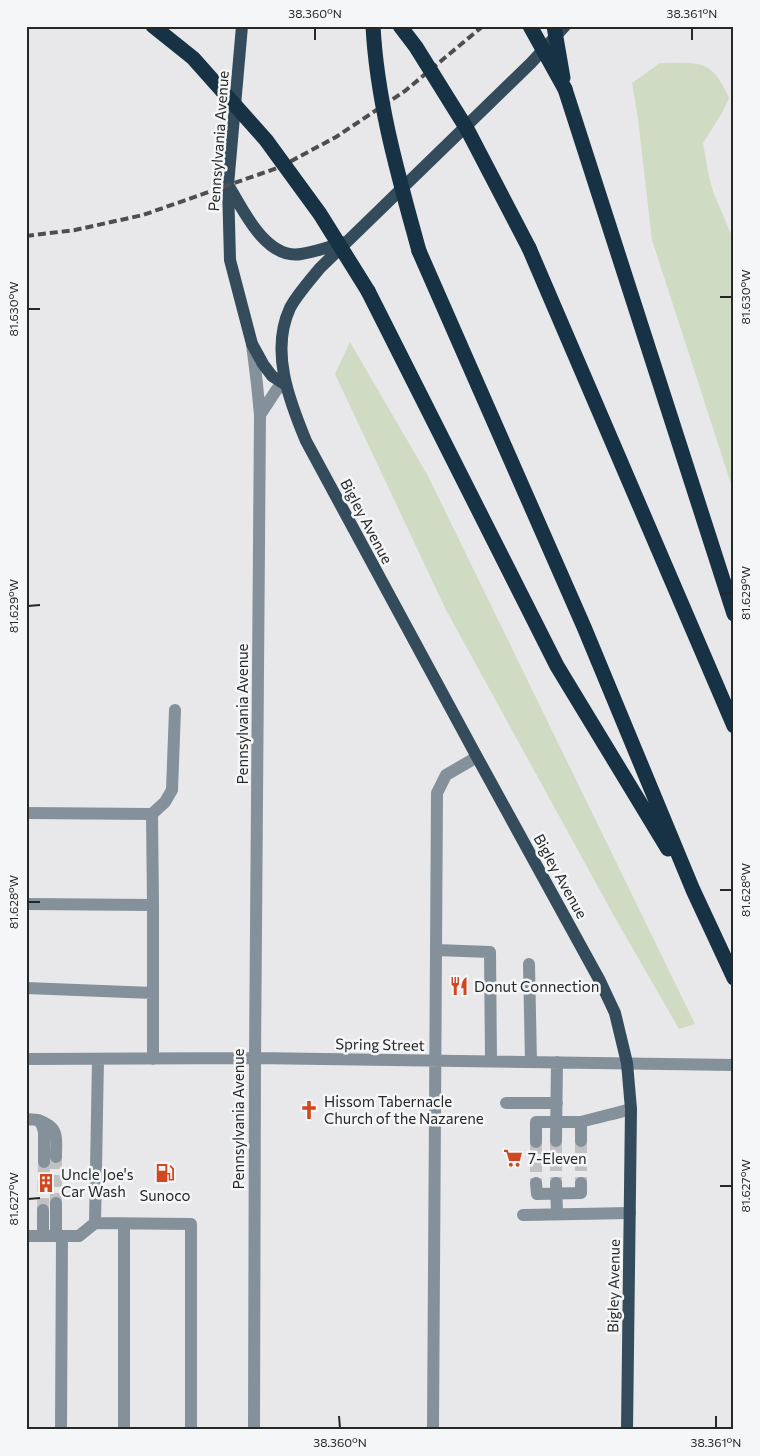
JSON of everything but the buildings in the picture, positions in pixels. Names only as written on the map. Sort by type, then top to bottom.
[{"type":"highway","points":[[153,26],[193,58],[266,140],[320,214],[368,291],[557,666],[693,890]]},
{"type":"highway","points":[[373,26],[375,56],[395,166],[419,251],[584,627],[693,890],[734,978]]},
{"type":"highway","points":[[400,26],[416,47],[467,129],[529,248],[734,726]]},
{"type":"highway","points":[[530,26],[565,89]]},
{"type":"highway","points":[[554,26],[565,89],[734,614]]},
{"type":"main road","name":"Pennsylvania Avenue","points":[[242,26],[228,186],[230,260],[252,344],[272,376],[286,385]]},
{"type":"main road","name":"Bigley Avenue","points":[[565,26],[531,63],[320,268],[291,307],[282,330],[281,351],[292,410],[306,441],[600,981],[615,1013],[627,1063],[631,1109],[627,1430]]},
{"type":"main road","points":[[228,186],[250,222],[267,242],[284,253],[300,255],[348,241]]},
{"type":"street","name":"Pennsylvania Avenue","points":[[252,344],[260,415],[254,1430]]},
{"type":"street","points":[[260,415],[277,389],[286,385]]},
{"type":"street","points":[[26,813],[152,814],[165,802],[172,790],[175,710]]},
{"type":"street","points":[[433,1430],[437,793],[446,775],[477,757]]},
{"type":"street","points":[[152,814],[153,1059]]},
{"type":"street","points":[[26,904],[152,905]]},
{"type":"street","points":[[436,950],[490,952],[491,1062]]},
{"type":"street","points":[[529,964],[531,1062]]},
{"type":"street","points":[[26,988],[152,993]]},
{"type":"street","name":"Spring Street","points":[[26,1059],[255,1058],[734,1065]]},
{"type":"street","points":[[95,1223],[98,1060]]},
{"type":"street","points":[[556,1141],[557,1062]]},
{"type":"street","points":[[506,1103],[556,1103]]},
{"type":"street","points":[[536,1142],[536,1122],[581,1122],[631,1109]]},
{"type":"street","points":[[32,1120],[42,1125],[50,1160]]},
{"type":"street","points":[[581,1122],[581,1141]]},
{"type":"street","points":[[536,1183],[537,1194],[556,1188],[581,1193],[581,1183]]},
{"type":"street","points":[[556,1188],[557,1214]]},
{"type":"street","points":[[56,1203],[54,1236],[61,1430]]},
{"type":"street","points":[[43,1210],[54,1236]]},
{"type":"street","points":[[524,1215],[630,1213]]},
{"type":"street","points":[[26,1236],[79,1236],[95,1223],[191,1224],[191,1430]]},
{"type":"street","points":[[124,1224],[124,1430]]},
{"type":"green space","points":[[660,63],[703,65],[716,76],[729,98],[703,143],[714,194],[734,241],[734,493],[652,240],[632,83]]},
{"type":"green space","points":[[350,342],[428,476],[695,1024],[679,1029],[614,916],[446,610],[335,374]]},
{"type":"tunnel","points":[[556,1141],[556,1183]]},
{"type":"tunnel","points":[[581,1141],[581,1183]]},
{"type":"tunnel","points":[[536,1142],[536,1183]]},
{"type":"tunnel","points":[[56,1157],[56,1203]]},
{"type":"tunnel","points":[[43,1210],[44,1162]]},
{"type":"railway","points":[[26,236],[75,230],[143,215],[280,167],[336,137],[405,91],[483,26]]},
{"type":"place","name":"Donut Connection","points":[[459,986]]},
{"type":"place","name":"Hissom Tabernacle Church of the Nazarene","points":[[309,1110]]},
{"type":"place","name":"7-Eleven","points":[[513,1158]]},
{"type":"place","name":"Sunoco","points":[[165,1173]]},
{"type":"place","name":"Uncle Joe's Car Wash","points":[[46,1183]]}]
